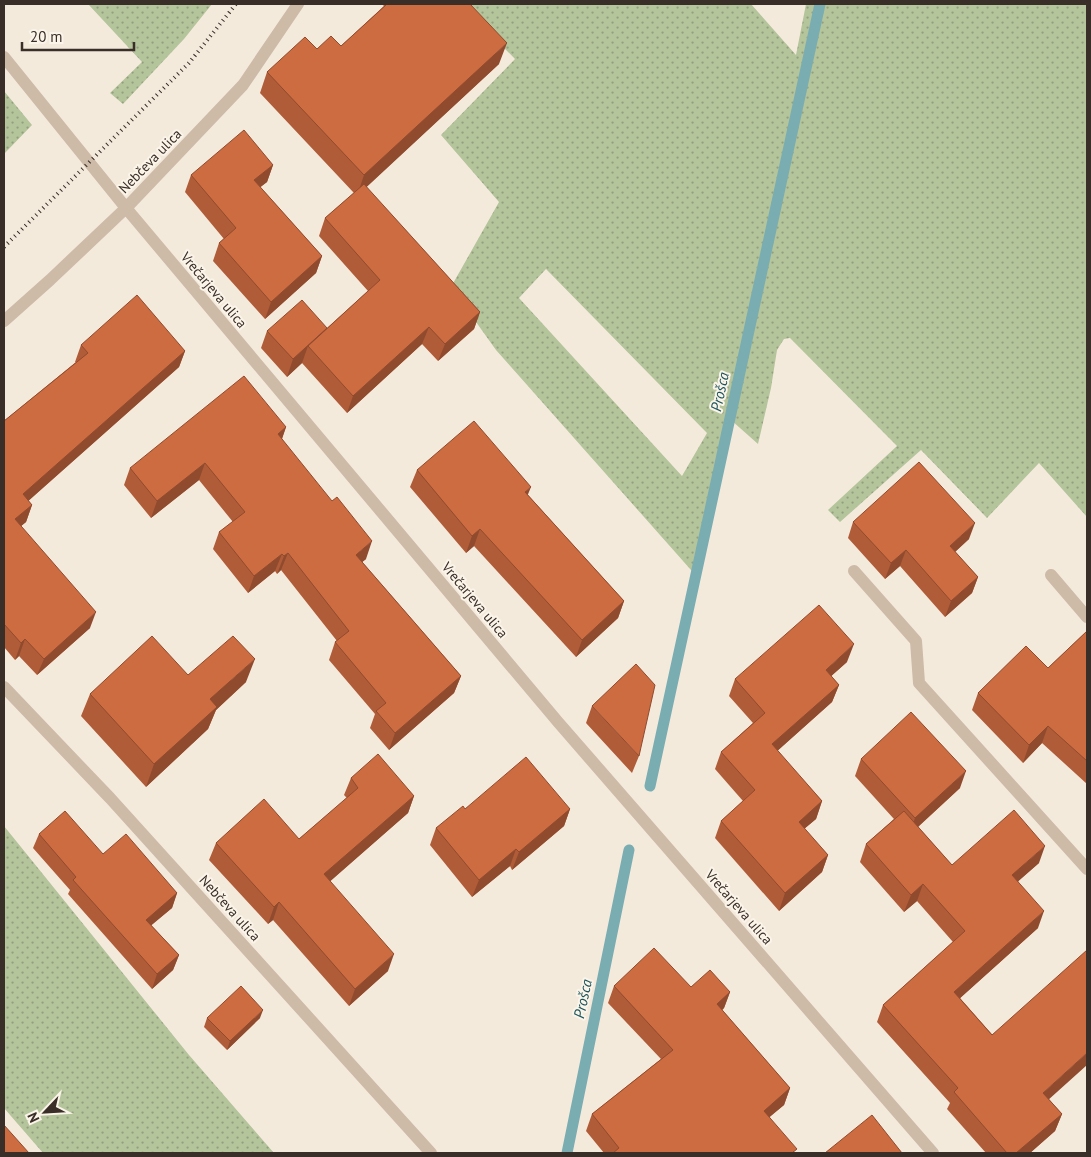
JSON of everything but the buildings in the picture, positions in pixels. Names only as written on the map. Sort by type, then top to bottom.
[{"type":"street","name":"Nebčeva ulica","points":[[4,321],[126,208],[244,85],[298,4]]},
{"type":"street","name":"Vrečarjeva ulica","points":[[4,57],[126,208],[558,722],[933,1153]]},
{"type":"street","points":[[854,571],[916,641],[919,683],[1087,869]]},
{"type":"street","points":[[1051,575],[1087,617]]},
{"type":"street","name":"Nebčeva ulica","points":[[4,686],[110,798],[431,1153]]},
{"type":"green space","points":[[88,4],[212,4],[184,39],[123,104],[110,93],[142,62]]},
{"type":"green space","points":[[461,4],[751,4],[796,55],[806,4],[1087,4],[1087,517],[1039,463],[987,518],[921,450],[840,522],[828,510],[897,446],[790,338],[784,339],[777,350],[771,388],[758,444],[731,420],[699,579],[496,350],[451,287],[499,202],[441,135],[515,59]],"holes":[[[546,269],[707,433],[682,476],[519,298]]]},
{"type":"green space","points":[[4,91],[32,125],[4,154]]},
{"type":"green space","points":[[4,826],[189,1055],[274,1153],[43,1153],[4,1108]]},
{"type":"waterway","name":"Prošca","points":[[650,786],[820,4]]},
{"type":"waterway","name":"Prošca","points":[[567,1153],[629,850]]},
{"type":"railway","points":[[4,247],[189,63],[236,4]]}]
